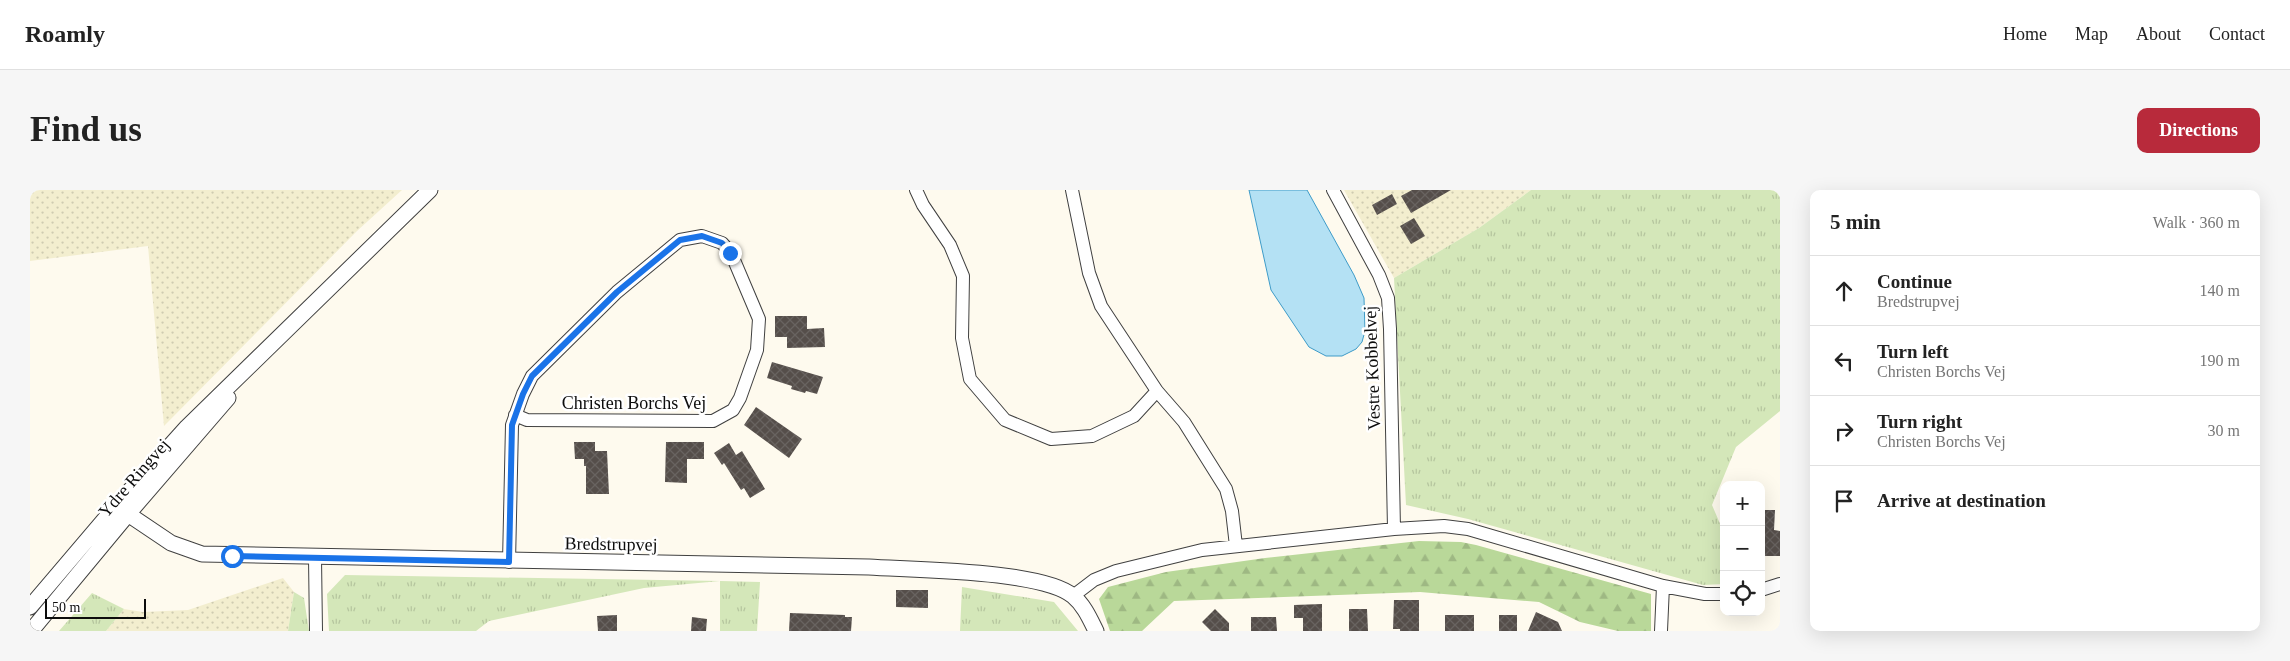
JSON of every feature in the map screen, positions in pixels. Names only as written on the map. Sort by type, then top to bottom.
[{"type":"street","name":"Ydre Ringvej","points":[[30,608],[36,588],[122,510],[254,369],[267,350],[321,294],[430,190]]},
{"type":"street","points":[[916,190],[923,205],[950,245],[963,276],[962,338],[970,380],[1005,420],[1051,439],[1092,436],[1134,416],[1157,391]]},
{"type":"street","points":[[1072,190],[1088,273],[1101,306],[1157,391],[1184,422],[1226,489],[1232,511],[1236,546]]},
{"type":"street","name":"Vestre Kobbelvej","points":[[1333,190],[1379,275],[1388,298],[1394,529]]},
{"type":"street","name":"Christen Borchs Vej","points":[[509,562],[512,425],[515,415],[532,376],[617,292],[680,240],[702,236],[722,243],[730,253],[756,310],[759,329],[757,350],[740,398],[733,410],[713,421],[527,420],[515,415]]},
{"type":"street","name":"Ydre Ringvej","points":[[31,631],[122,510]]},
{"type":"street","name":"Bredstrupvej","points":[[122,510],[171,543],[202,554],[509,562],[859,567],[976,574],[1041,581],[1056,586],[1073,596],[1082,606],[1096,631]]},
{"type":"street","points":[[1073,596],[1094,580],[1116,571],[1202,550],[1394,529],[1444,526],[1468,529],[1662,586],[1705,594],[1720,594]]},
{"type":"street","points":[[315,558],[316,631]]},
{"type":"street","points":[[1765,589],[1780,584]]},
{"type":"street","points":[[1661,631],[1662,586]]},
{"type":"street","points":[[36,588],[53,603]]},
{"type":"shaded area","points":[[30,190],[402,190],[357,231],[164,426],[148,246],[30,261]]},
{"type":"shaded area","points":[[1344,190],[1531,190],[1479,228],[1394,278]]},
{"type":"shaded area","points":[[283,578],[294,592],[288,631],[106,631],[124,609],[143,612],[188,610]]},
{"type":"green space","points":[[1531,190],[1780,190],[1780,411],[1736,447],[1722,481],[1720,481],[1712,505],[1720,524],[1720,584],[1703,585],[1468,519],[1406,505],[1394,278],[1479,228]]},
{"type":"green space","points":[[1419,541],[1461,542],[1476,545],[1651,594],[1651,631],[1618,631],[1580,622],[1539,602],[1420,592],[1174,601],[1142,631],[1110,631],[1099,599],[1108,587],[1166,572],[1265,558]]},
{"type":"green space","points":[[345,575],[721,581],[760,582],[757,631],[720,631],[720,581],[644,588],[489,621],[476,631],[329,631],[327,594]]},
{"type":"green space","points":[[962,587],[1054,602],[1078,631],[960,631]]},
{"type":"green space","points":[[294,592],[304,598],[309,631],[288,631]]},
{"type":"green space","points":[[92,593],[124,609],[106,631],[59,631]]},
{"type":"water","points":[[1249,190],[1307,190],[1354,275],[1364,298],[1365,331],[1362,342],[1356,349],[1342,356],[1326,356],[1309,347],[1271,290]]},
{"type":"building","points":[[1412,190],[1451,190],[1411,213],[1401,196]]},
{"type":"building","points":[[1392,194],[1397,204],[1377,215],[1372,205]]},
{"type":"building","points":[[1414,218],[1425,236],[1411,244],[1400,226]]},
{"type":"building","points":[[775,316],[807,316],[807,329],[824,328],[825,347],[787,348],[787,337],[775,337]]},
{"type":"building","points":[[772,362],[823,377],[817,394],[791,389],[792,386],[767,378]]},
{"type":"building","points":[[756,407],[802,439],[789,458],[744,425]]},
{"type":"building","points":[[574,442],[595,442],[595,451],[607,451],[609,494],[586,494],[586,466],[584,466],[584,459],[575,459]]},
{"type":"building","points":[[666,442],[704,442],[704,459],[687,459],[687,483],[665,482]]},
{"type":"building","points":[[729,443],[736,455],[742,451],[765,489],[750,498],[744,488],[741,490],[724,463],[722,465],[714,453]]},
{"type":"building","points":[[1765,510],[1775,510],[1774,530],[1780,531],[1780,556],[1765,556]]},
{"type":"building","points":[[896,590],[928,590],[928,608],[896,607]]},
{"type":"building","points":[[1394,600],[1419,600],[1419,631],[1393,629]]},
{"type":"building","points":[[1322,604],[1322,631],[1303,631],[1303,618],[1294,618],[1294,605]]},
{"type":"building","points":[[1215,609],[1229,623],[1229,631],[1211,631],[1202,622]]},
{"type":"building","points":[[1349,609],[1367,609],[1368,631],[1349,631]]},
{"type":"building","points":[[1536,612],[1558,622],[1562,631],[1528,631]]},
{"type":"building","points":[[790,613],[845,615],[845,617],[852,617],[851,631],[789,631]]},
{"type":"building","points":[[617,615],[617,631],[598,631],[597,616]]},
{"type":"building","points":[[1445,615],[1474,615],[1474,631],[1445,631]]},
{"type":"building","points":[[1499,615],[1517,615],[1517,631],[1499,631]]},
{"type":"building","points":[[692,617],[707,619],[706,631],[691,631]]},
{"type":"building","points":[[1251,617],[1276,617],[1277,631],[1251,631]]},
{"type":"route","points":[[232,556],[509,562],[512,425],[523,394],[532,376],[617,292],[680,240],[692,236],[702,236],[722,243],[730,253]]}]
